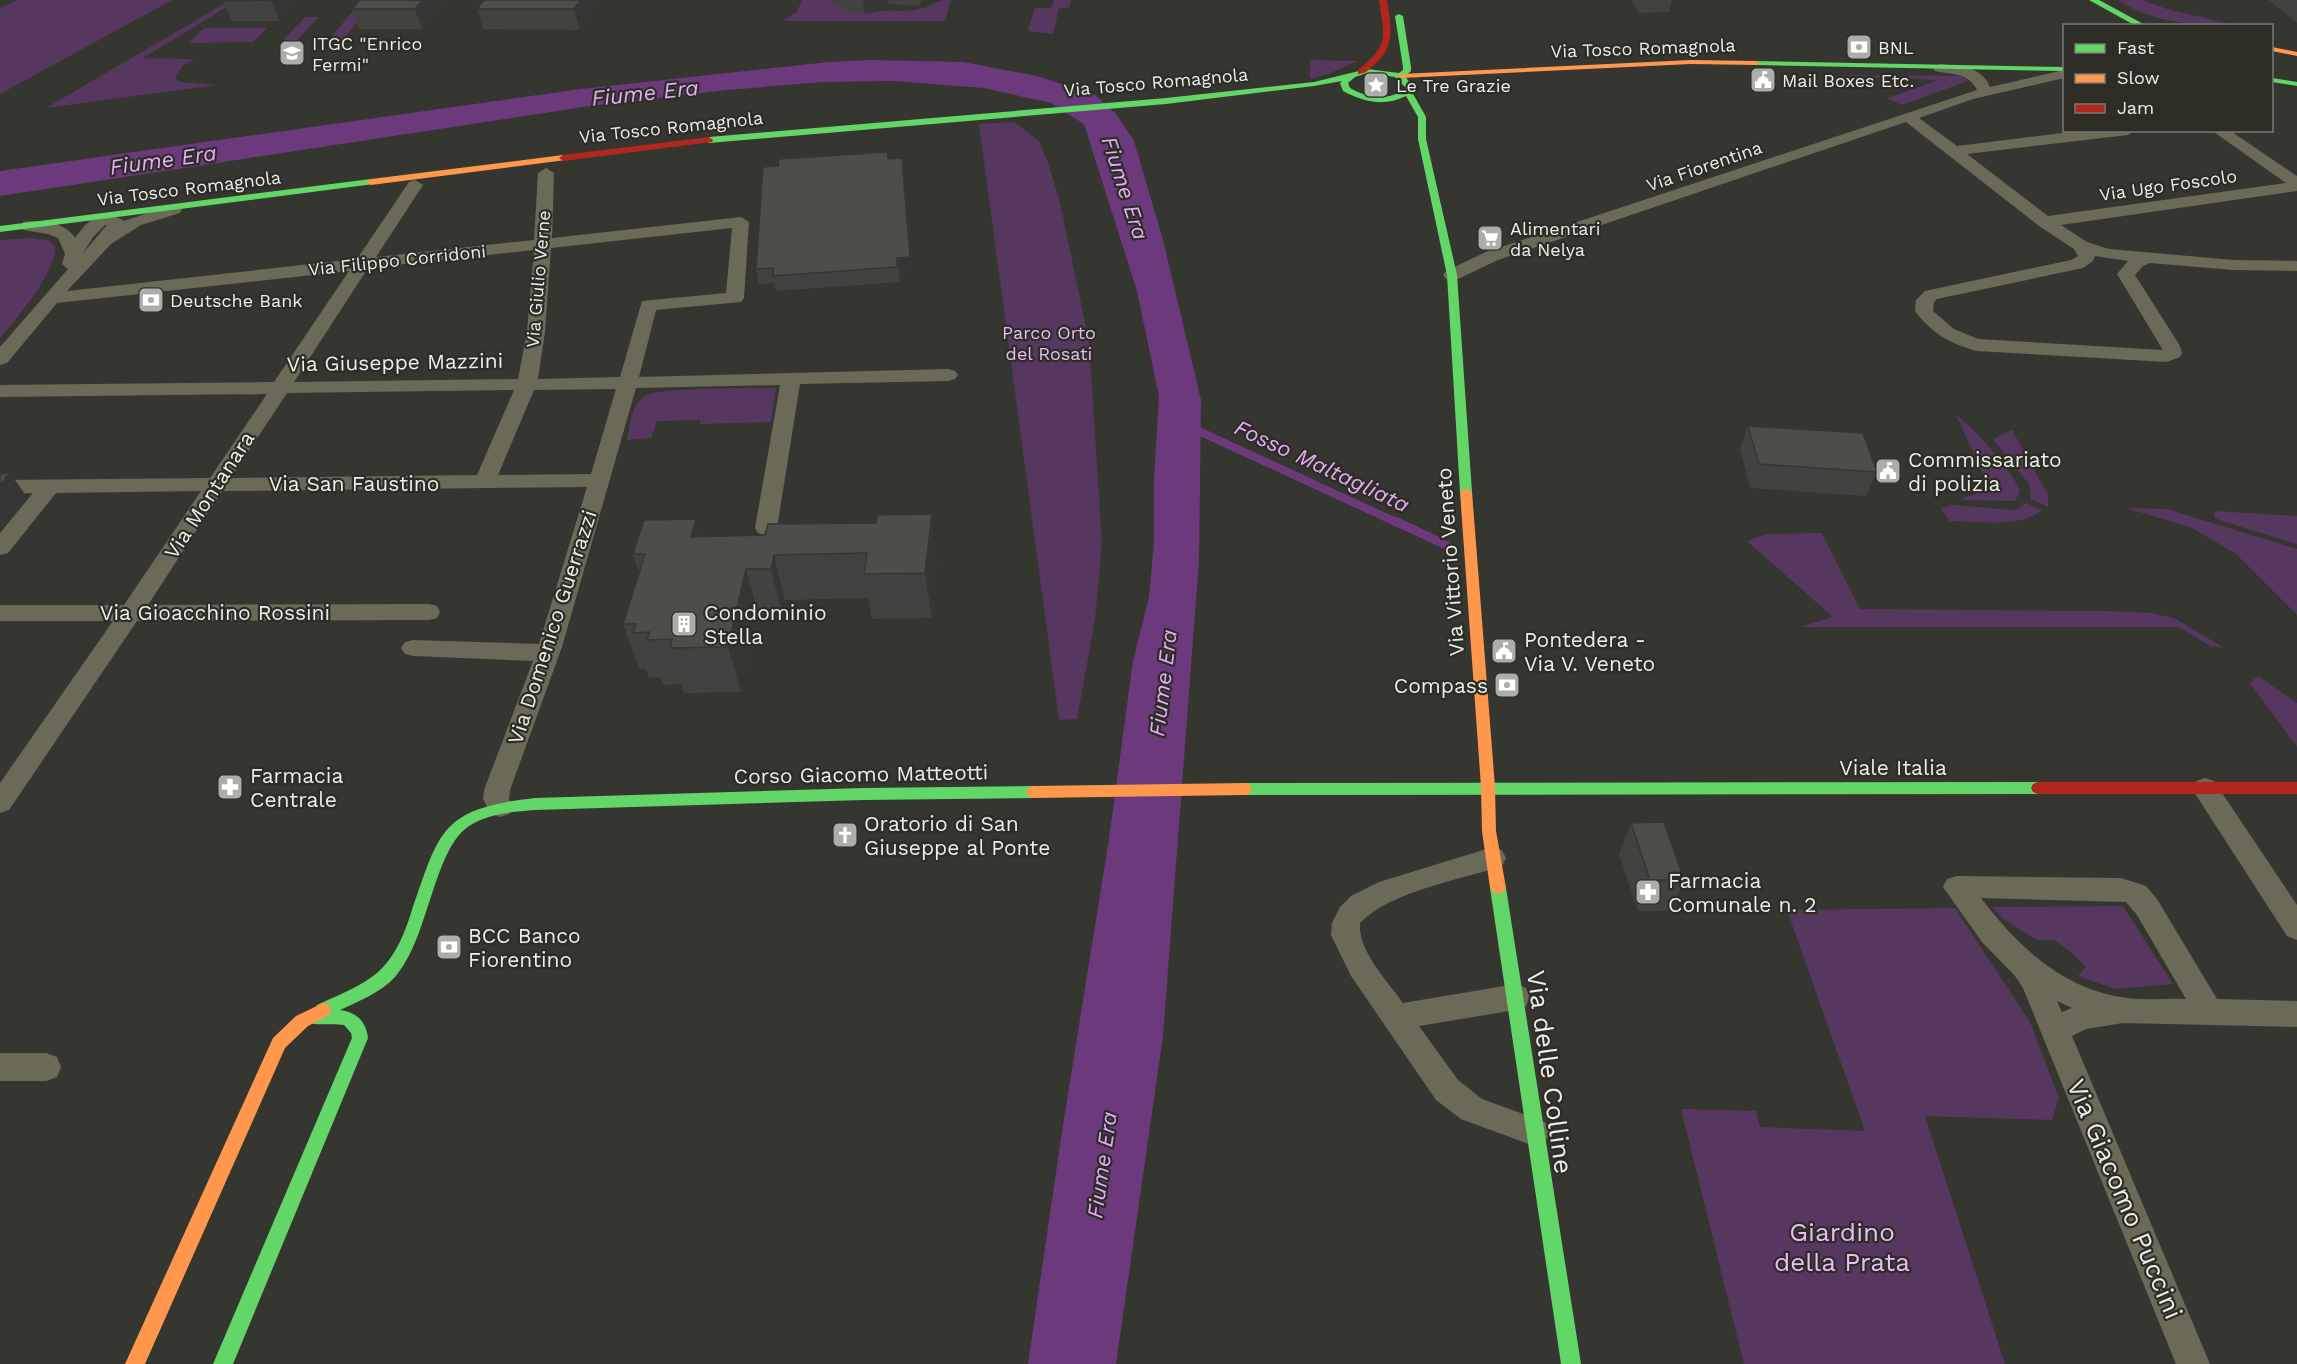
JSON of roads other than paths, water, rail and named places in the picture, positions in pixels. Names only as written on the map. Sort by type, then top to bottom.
[{"type":"main road","points":[[1360,97],[1349,92],[1344,86],[1354,74],[1379,59],[1387,49],[1383,0]]},
{"type":"main road","points":[[1397,0],[1407,66],[1407,71],[1400,76]]},
{"type":"main road","points":[[2093,0],[2113,11],[2147,24]]},
{"type":"main road","points":[[2273,49],[2297,54]]},
{"type":"main road","name":"Via Tosco Romagnola","points":[[0,230],[668,144],[1166,101],[1314,84],[1354,74],[1382,72],[1400,76],[1710,62],[1779,66],[2063,69]]},
{"type":"main road","name":"Via Tosco Romagnola","points":[[1378,100],[1395,98],[1409,90],[1449,83],[1580,74],[1779,66]]},
{"type":"main road","name":"Via Vittorio Veneto","points":[[1400,76],[1408,82],[1409,90],[1422,117],[1422,139],[1452,275],[1488,787]]},
{"type":"main road","points":[[2274,81],[2297,84]]},
{"type":"main road","points":[[2274,81],[2297,91]]},
{"type":"main road","name":"Via Tosco Romagnola","points":[[1166,101],[1317,97]]},
{"type":"main road","points":[[1335,97],[1378,100]]},
{"type":"main road","name":"Via Vittorio Veneto","points":[[1378,100],[1400,112],[1422,139]]},
{"type":"main road","name":"Corso Giacomo Matteotti","points":[[310,1017],[367,988],[394,966],[402,953],[445,841],[460,822],[500,807],[714,798],[1032,791],[1488,787]]},
{"type":"main road","name":"Viale Italia","points":[[1488,787],[2297,788]]},
{"type":"main road","name":"Via delle Colline","points":[[1488,787],[1493,858],[1571,1364]]},
{"type":"main road","points":[[135,1364],[279,1043],[294,1026],[310,1017],[326,1015],[349,1018],[359,1030],[360,1038],[223,1364]]},
{"type":"street","points":[[1940,68],[1974,74],[1980,79],[1976,92]]},
{"type":"street","name":"Via Fiorentina","points":[[1976,92],[1995,78],[2001,69]]},
{"type":"street","points":[[2011,86],[2022,76],[2022,69]]},
{"type":"street","name":"Via Fiorentina","points":[[1452,275],[1492,256],[1909,117],[1976,92],[2063,74]]},
{"type":"street","points":[[1909,117],[2045,222],[2081,254],[2126,274],[2168,339],[2173,351],[2172,354],[2155,356],[1977,345],[1959,339],[1929,318],[1923,306],[1931,295],[2081,254],[2102,253],[2244,266],[2297,266]]},
{"type":"street","points":[[1954,151],[2111,132]]},
{"type":"street","points":[[2221,132],[2297,184]]},
{"type":"street","name":"Via Giulio Verne","points":[[484,482],[527,384],[535,339],[546,173]]},
{"type":"street","name":"Via Ugo Foscolo","points":[[2045,222],[2297,184]]},
{"type":"street","name":"Via Montanara","points":[[0,803],[217,484],[415,185]]},
{"type":"street","points":[[102,243],[135,221],[174,209]]},
{"type":"street","points":[[0,359],[117,223],[104,218],[90,228],[74,254],[66,281]]},
{"type":"street","name":"Via Filippo Corridoni","points":[[52,298],[741,222]]},
{"type":"street","name":"Via Domenico Guerrazzi","points":[[500,807],[496,800],[497,790],[548,653],[600,480],[648,305],[735,298],[741,222]]},
{"type":"street","points":[[29,226],[62,233],[74,254]]},
{"type":"street","points":[[2126,274],[2137,262],[2150,257]]},
{"type":"street","name":"Via Giuseppe Mazzini","points":[[0,391],[527,384],[948,375]]},
{"type":"street","points":[[766,528],[791,378]]},
{"type":"street","name":"Via San Faustino","points":[[0,487],[600,480]]},
{"type":"street","points":[[0,548],[50,486]]},
{"type":"street","name":"Via Gioacchino Rossini","points":[[0,613],[429,612]]},
{"type":"street","points":[[413,648],[548,653]]},
{"type":"street","points":[[2205,788],[2297,928]]},
{"type":"street","points":[[1493,858],[1372,897],[1350,915],[1346,923],[1345,935],[1349,947],[1435,1075],[1462,1103],[1487,1116],[1534,1132]]},
{"type":"street","points":[[2123,1010],[2074,996],[2025,966],[1992,934],[1957,887],[2110,888],[2129,891],[2140,897],[2147,907],[2209,1012]]},
{"type":"street","name":"Via Giacomo Puccini","points":[[2025,966],[2035,982],[2193,1364]]},
{"type":"street","points":[[1397,1017],[1516,997]]},
{"type":"street","points":[[2056,1034],[2062,1027],[2081,1017],[2123,1010],[2297,1014]]},
{"type":"street","points":[[0,1067],[46,1066]]},
{"type":"water","name":"Fiume Era","points":[[871,60],[963,62],[1037,76],[1095,95],[1116,114],[1134,141],[1163,240],[1201,400],[1199,560],[1163,1036],[1116,1364],[1028,1364],[1063,1125],[1109,839],[1133,661],[1149,597],[1154,543],[1154,480],[1159,396],[1137,291],[1084,124],[1051,103],[984,88],[895,81],[824,82],[727,90],[590,106],[0,196],[0,171],[581,89],[829,62]]},
{"type":"waterway","name":"Fosso Maltagliata","points":[[1190,427],[1398,523]]},
{"type":"waterway","name":"Fosso Maltagliata","points":[[1395,521],[1446,545]]},
{"type":"place","name":"BNL","points":[[1859,47]]},
{"type":"place","name":"ITGC \"Enrico Fermi\"","points":[[292,53]]},
{"type":"place","name":"Mail Boxes Etc.","points":[[1763,80]]},
{"type":"place","name":"Le Tre Grazie","points":[[1376,85]]},
{"type":"place","name":"Alimentari da Nelya","points":[[1490,238]]},
{"type":"place","name":"Deutsche Bank","points":[[151,300]]},
{"type":"place","name":"Commissariato di polizia","points":[[1888,471]]},
{"type":"place","name":"Condominio Stella","points":[[684,624]]},
{"type":"place","name":"Pontedera - Via V. Veneto","points":[[1504,651]]},
{"type":"place","name":"Compass","points":[[1507,685]]},
{"type":"place","name":"Farmacia Centrale","points":[[230,787]]},
{"type":"place","name":"Oratorio di San Giuseppe al Ponte","points":[[845,835]]},
{"type":"place","name":"Farmacia Comunale n. 2","points":[[1648,892]]},
{"type":"place","name":"BCC Banco Fiorentino","points":[[449,947]]},
{"type":"park label","name":"Parco Orto del Rosati","points":[[1049,342]]},
{"type":"park label","name":"Giardino della Prata","points":[[1842,1247]]}]
